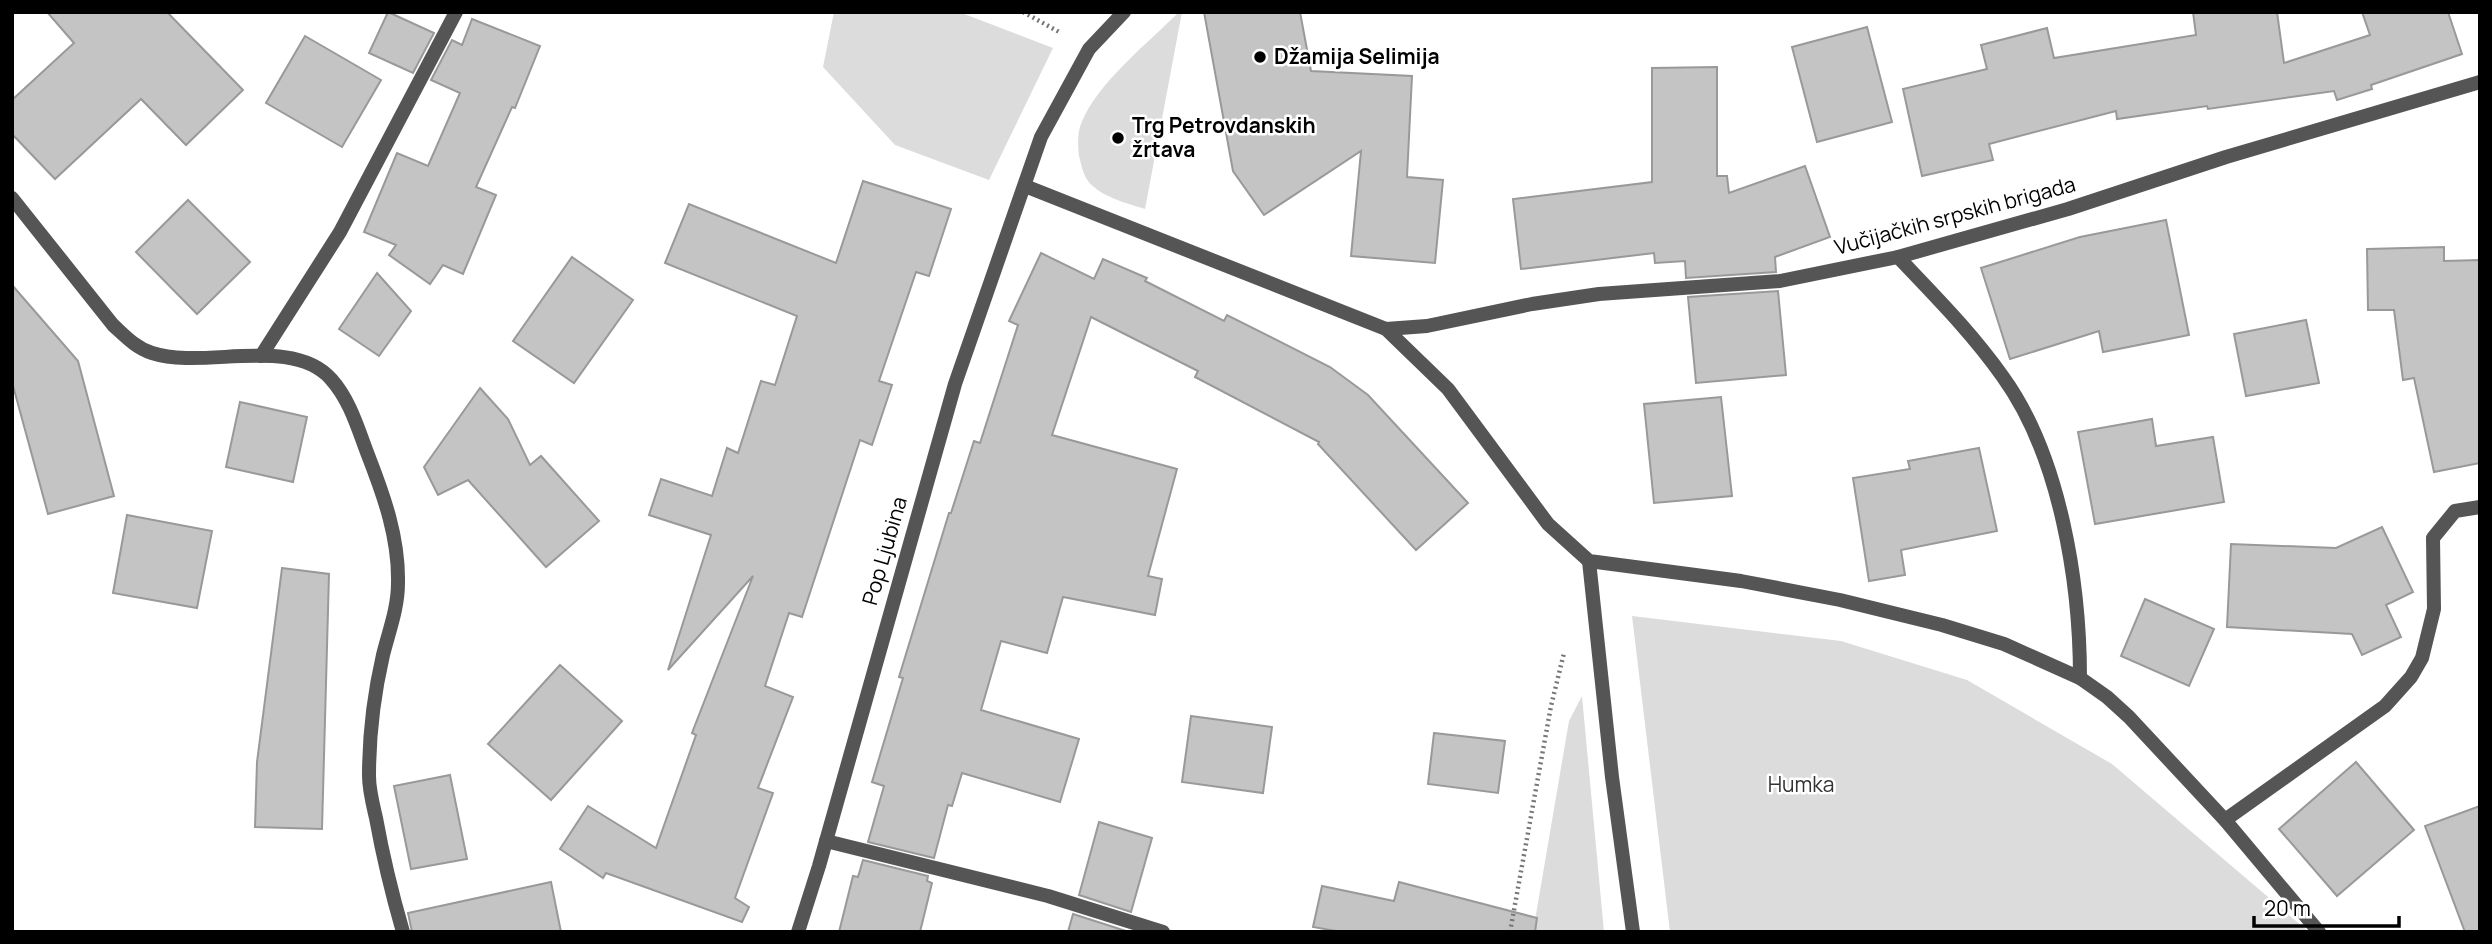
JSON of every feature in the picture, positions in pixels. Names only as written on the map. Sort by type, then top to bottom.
[{"type":"street","points":[[261,356],[340,232],[456,12]]},
{"type":"street","name":"Pop Ljubina","points":[[798,932],[955,384],[1041,136],[1089,49],[1124,12]]},
{"type":"street","name":"Vučijačkih srpskih brigada","points":[[1386,329],[1427,326],[1532,304],[1599,294],[1780,281],[1898,257],[2068,209],[2226,157],[2480,82]]},
{"type":"street","points":[[1025,186],[1386,329],[1448,390],[1548,524],[1589,561],[1741,580],[1853,603],[1942,625],[2004,645],[2080,678],[2129,717],[2225,820],[2319,932]]},
{"type":"street","points":[[12,198],[113,325],[129,341],[152,353],[185,357],[211,359],[261,356],[296,360],[316,367],[331,378],[349,405],[384,495],[396,540],[398,584],[371,732],[369,780],[391,891],[403,932]]},
{"type":"street","points":[[1898,257],[1957,318],[2005,379],[2033,427],[2054,488],[2074,584],[2080,636],[2080,678]]},
{"type":"street","points":[[2225,820],[2385,706],[2411,677],[2422,658],[2434,609],[2433,538],[2455,511],[2480,507]]},
{"type":"street","points":[[1589,561],[1612,777],[1633,932]]},
{"type":"street","points":[[826,841],[1048,896],[1163,932]]},
{"type":"path","points":[[1023,12],[1089,49]]},
{"type":"path","points":[[1510,932],[1551,706],[1566,645],[1594,604]]},
{"type":"green space","points":[[834,12],[959,12],[1053,48],[989,180],[895,145],[823,67]]},
{"type":"green space","points":[[1182,12],[1145,209],[1122,202],[1093,187],[1083,172],[1079,156],[1079,132],[1088,109],[1110,79]]},
{"type":"green space","name":"Humka","points":[[1632,616],[1841,641],[1967,680],[2112,764],[2309,932],[1670,932]]},
{"type":"green space","points":[[1582,696],[1604,932],[1533,932],[1569,721]]},
{"type":"building","points":[[47,12],[167,12],[243,90],[186,145],[141,99],[55,179],[12,134],[12,100],[74,43]]},
{"type":"building","points":[[388,12],[434,33],[413,73],[369,53]]},
{"type":"building","points":[[1204,12],[1300,12],[1311,71],[1412,76],[1407,177],[1443,180],[1435,263],[1351,256],[1361,151],[1264,215],[1233,171]]},
{"type":"building","points":[[2193,12],[2277,12],[2284,63],[2370,35],[2362,12],[2448,12],[2462,54],[2371,85],[2372,89],[2337,100],[2334,91],[2117,119],[2116,111],[1989,144],[1993,160],[1922,176],[1903,89],[1987,69],[1981,45],[2047,28],[2054,58],[2196,35]]},
{"type":"building","points":[[472,19],[540,46],[515,108],[512,107],[476,187],[496,195],[463,274],[443,265],[430,284],[389,255],[396,245],[364,232],[397,153],[428,166],[460,93],[431,80],[452,40],[462,45]]},
{"type":"building","points":[[1867,27],[1892,122],[1817,142],[1792,47]]},
{"type":"building","points":[[305,36],[381,80],[342,147],[266,103]]},
{"type":"building","points":[[1717,67],[1717,176],[1727,176],[1729,193],[1805,166],[1830,237],[1775,257],[1776,272],[1686,278],[1685,261],[1655,263],[1654,253],[1521,269],[1513,199],[1652,182],[1652,68]]},
{"type":"building","points":[[863,181],[951,209],[929,276],[916,272],[879,381],[892,385],[872,445],[860,440],[802,617],[789,613],[765,686],[793,697],[758,788],[773,793],[735,898],[749,907],[742,922],[606,873],[603,878],[560,849],[588,806],[656,848],[696,735],[692,733],[753,576],[668,670],[711,535],[649,515],[661,479],[712,496],[727,448],[738,453],[761,381],[775,385],[797,316],[665,263],[689,204],[836,263]]},
{"type":"building","points":[[188,200],[250,262],[197,314],[136,252]]},
{"type":"building","points":[[2166,220],[2189,335],[2103,352],[2099,331],[2010,359],[1981,268],[2080,237]]},
{"type":"building","points":[[2444,247],[2444,261],[2480,260],[2480,463],[2434,472],[2414,378],[2403,380],[2394,310],[2368,310],[2367,249]]},
{"type":"building","points":[[1041,253],[1094,279],[1103,259],[1147,278],[1145,281],[1224,321],[1227,315],[1330,367],[1368,395],[1468,503],[1416,550],[1319,442],[1195,377],[1198,371],[1091,317],[1052,435],[1177,469],[1148,576],[1162,579],[1155,615],[1063,597],[1047,653],[1001,641],[981,710],[1079,739],[1060,802],[962,773],[952,806],[948,805],[934,858],[868,842],[884,786],[872,782],[903,678],[899,677],[949,513],[974,441],[980,443],[1018,325],[1009,321]]},
{"type":"building","points":[[572,257],[633,300],[574,383],[513,341]]},
{"type":"building","points":[[377,273],[411,311],[379,356],[339,329]]},
{"type":"building","points":[[12,285],[78,361],[114,496],[48,514],[12,382]]},
{"type":"building","points":[[1778,291],[1786,375],[1696,383],[1688,297]]},
{"type":"building","points":[[2306,320],[2319,383],[2246,396],[2234,334]]},
{"type":"building","points":[[480,388],[508,419],[530,465],[541,456],[599,521],[546,567],[468,480],[438,495],[424,467]]},
{"type":"building","points":[[1721,397],[1732,496],[1654,503],[1644,404]]},
{"type":"building","points":[[240,402],[307,417],[293,482],[226,467]]},
{"type":"building","points":[[2152,419],[2156,446],[2213,437],[2224,502],[2095,524],[2078,432]]},
{"type":"building","points":[[1979,448],[1997,531],[1901,550],[1905,575],[1869,581],[1853,478],[1910,469],[1908,461]]},
{"type":"building","points":[[127,515],[212,531],[197,608],[113,593]]},
{"type":"building","points":[[2382,527],[2413,592],[2386,605],[2401,637],[2362,655],[2352,634],[2227,627],[2231,544],[2336,548]]},
{"type":"building","points":[[282,568],[329,574],[322,829],[255,827],[257,762]]},
{"type":"building","points":[[2145,599],[2214,629],[2189,686],[2121,656]]},
{"type":"building","points":[[560,665],[622,721],[551,800],[488,744]]},
{"type":"building","points":[[1191,716],[1272,727],[1263,793],[1182,782]]},
{"type":"building","points":[[1434,733],[1505,741],[1498,793],[1428,784]]},
{"type":"building","points":[[2356,762],[2414,830],[2337,896],[2279,829]]},
{"type":"building","points":[[450,775],[467,859],[411,869],[394,786]]},
{"type":"building","points":[[2480,806],[2480,932],[2465,932],[2425,826]]},
{"type":"building","points":[[1099,822],[1152,838],[1131,912],[1079,895]]},
{"type":"building","points":[[863,860],[928,876],[927,881],[932,883],[920,932],[839,932],[853,876],[858,877]]},
{"type":"building","points":[[551,882],[561,932],[412,932],[408,913]]},
{"type":"building","points":[[1399,882],[1537,918],[1535,932],[1342,932],[1313,927],[1322,886],[1394,901]]},
{"type":"building","points":[[1073,914],[1126,931],[1126,932],[1068,932]]},
{"type":"place","name":"Džamija Selimija","points":[[1260,57]]},
{"type":"place","name":"Trg Petrovdanskih žrtava","points":[[1118,138]]}]
